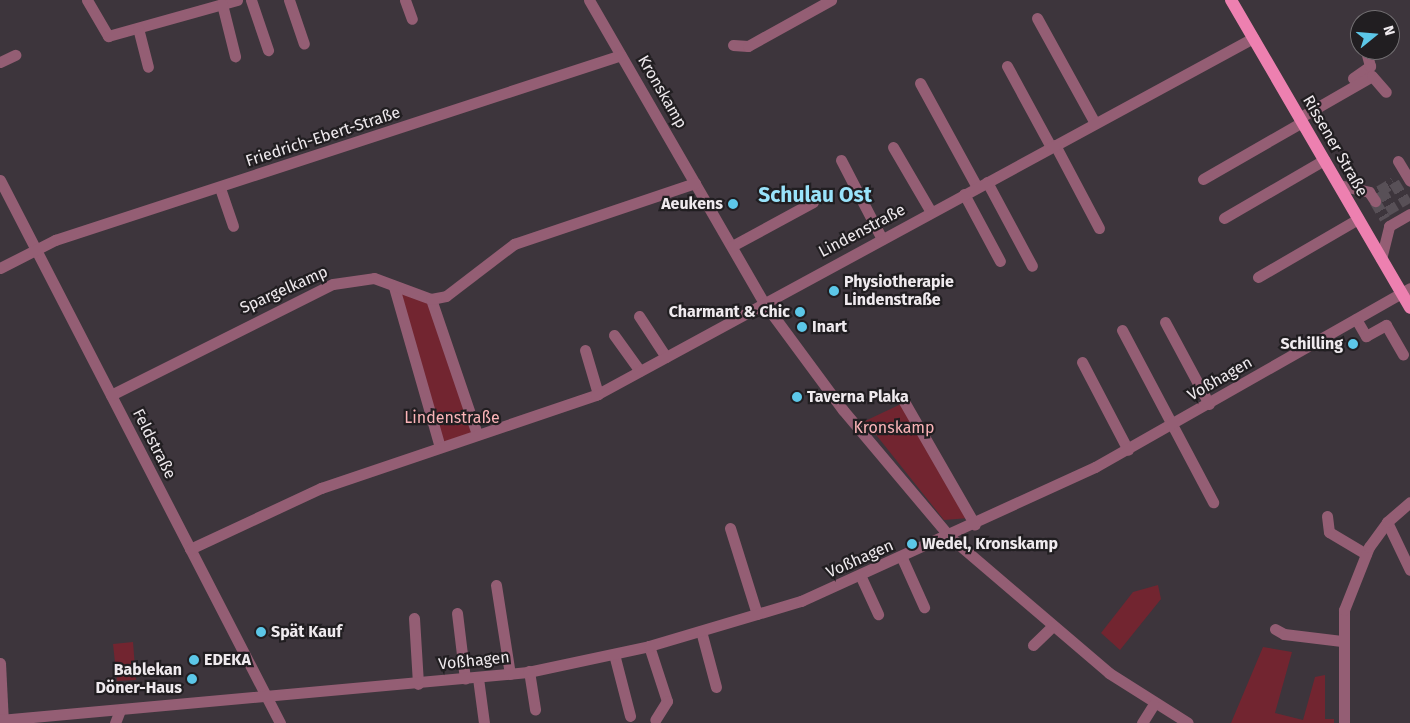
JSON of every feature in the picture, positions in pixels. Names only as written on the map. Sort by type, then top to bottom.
[{"type":"main road","name":"Rissener Straße","points":[[1232,0],[1381,259],[1406,291],[1410,308]]},
{"type":"street","points":[[87,0],[108,36],[237,0]]},
{"type":"street","points":[[251,0],[268,50]]},
{"type":"street","points":[[289,0],[304,44]]},
{"type":"street","points":[[404,0],[412,19]]},
{"type":"street","name":"Kronskamp","points":[[589,0],[764,302],[843,410],[950,537],[1109,673],[1154,704],[1188,723]]},
{"type":"street","points":[[732,45],[748,46],[831,0]]},
{"type":"street","points":[[222,4],[235,56]]},
{"type":"street","points":[[1037,18],[1095,123]]},
{"type":"street","points":[[138,28],[148,67]]},
{"type":"street","name":"Lindenstraße","points":[[190,549],[321,488],[598,394],[764,302],[1253,38]]},
{"type":"street","points":[[0,62],[15,55]]},
{"type":"street","name":"Friedrich-Ebert-Straße","points":[[0,268],[36,249],[622,55]]},
{"type":"street","points":[[1203,179],[1299,117],[1366,70],[1370,60]]},
{"type":"street","points":[[1007,66],[1100,228]]},
{"type":"street","points":[[1299,117],[1372,76],[1386,92]]},
{"type":"street","points":[[920,83],[1032,266]]},
{"type":"street","points":[[893,147],[931,212]]},
{"type":"street","points":[[841,160],[882,239]]},
{"type":"street","points":[[1224,218],[1324,160]]},
{"type":"street","points":[[1398,160],[1410,181]]},
{"type":"street","name":"Feldstraße","points":[[0,180],[280,723]]},
{"type":"street","points":[[478,434],[431,299],[457,291],[523,240],[695,183]]},
{"type":"street","points":[[1339,185],[1375,196]]},
{"type":"street","points":[[220,188],[233,226]]},
{"type":"street","points":[[964,194],[1000,261]]},
{"type":"street","points":[[732,246],[813,202]]},
{"type":"street","points":[[1381,259],[1392,219],[1409,209]]},
{"type":"street","points":[[1258,277],[1358,219]]},
{"type":"street","name":"Spargelkamp","points":[[111,395],[217,340],[333,284],[374,278],[394,287],[431,299]]},
{"type":"street","points":[[394,287],[440,447]]},
{"type":"street","name":"Voßhagen","points":[[2,721],[510,674],[649,646],[757,614],[861,577],[975,526],[1128,450],[1406,291]]},
{"type":"street","points":[[638,316],[666,357]]},
{"type":"street","points":[[1356,319],[1366,336],[1386,325],[1403,354]]},
{"type":"street","points":[[1165,322],[1208,404]]},
{"type":"street","points":[[1122,330],[1214,502]]},
{"type":"street","points":[[614,335],[640,371]]},
{"type":"street","points":[[585,350],[598,394]]},
{"type":"street","points":[[1082,362],[1128,450]]},
{"type":"street","points":[[902,398],[975,526]]},
{"type":"street","points":[[1344,723],[1342,641],[1344,610],[1366,554],[1387,522],[1409,502]]},
{"type":"street","points":[[1327,516],[1329,532],[1366,554]]},
{"type":"street","points":[[1387,522],[1410,570]]},
{"type":"street","points":[[730,528],[757,614]]},
{"type":"street","points":[[902,558],[924,607]]},
{"type":"street","points":[[861,577],[878,614]]},
{"type":"street","points":[[496,585],[510,674]]},
{"type":"street","points":[[457,613],[466,679]]},
{"type":"street","points":[[414,618],[418,684]]},
{"type":"street","points":[[1033,645],[1053,626]]},
{"type":"street","points":[[1276,629],[1284,634],[1342,641]]},
{"type":"street","points":[[701,631],[716,687]]},
{"type":"street","points":[[649,646],[667,701],[655,720]]},
{"type":"street","points":[[614,654],[630,716]]},
{"type":"street","points":[[0,664],[2,721]]},
{"type":"street","points":[[529,671],[535,710]]},
{"type":"street","points":[[478,678],[484,723]]},
{"type":"street","points":[[1142,723],[1154,704]]},
{"type":"street","points":[[115,723],[120,710]]},
{"type":"green space","name":"Lindenstraße","points":[[393,287],[431,299],[477,434],[440,447]]},
{"type":"green space","name":"Kronskamp","points":[[901,404],[969,518],[944,520],[865,421]]},
{"type":"green space","points":[[1158,585],[1161,599],[1120,650],[1101,633],[1133,592]]},
{"type":"green space","points":[[133,642],[136,680],[117,681],[113,644]]},
{"type":"green space","points":[[1263,647],[1292,652],[1275,713],[1303,720],[1315,677],[1325,675],[1325,719],[1334,719],[1334,723],[1231,723]]},
{"type":"tunnel","points":[[1379,191],[1394,182],[1407,204]]},
{"type":"tunnel","points":[[1381,190],[1394,212]]},
{"type":"tunnel","points":[[1375,201],[1385,218]]},
{"type":"place","name":"Aeukens","points":[[733,204]]},
{"type":"place","name":"Physiotherapie Lindenstraße","points":[[834,291]]},
{"type":"place","name":"Charmant & Chic","points":[[800,312]]},
{"type":"place","name":"Inart","points":[[802,327]]},
{"type":"place","name":"Schilling","points":[[1353,344]]},
{"type":"place","name":"Taverna Plaka","points":[[797,397]]},
{"type":"place","name":"Wedel, Kronskamp","points":[[912,544]]},
{"type":"place","name":"Spät Kauf","points":[[261,632]]},
{"type":"place","name":"EDEKA","points":[[194,660]]},
{"type":"place","name":"Bablekan Döner-Haus","points":[[192,679]]},
{"type":"district","name":"Schulau Ost","points":[[815,195]]}]
